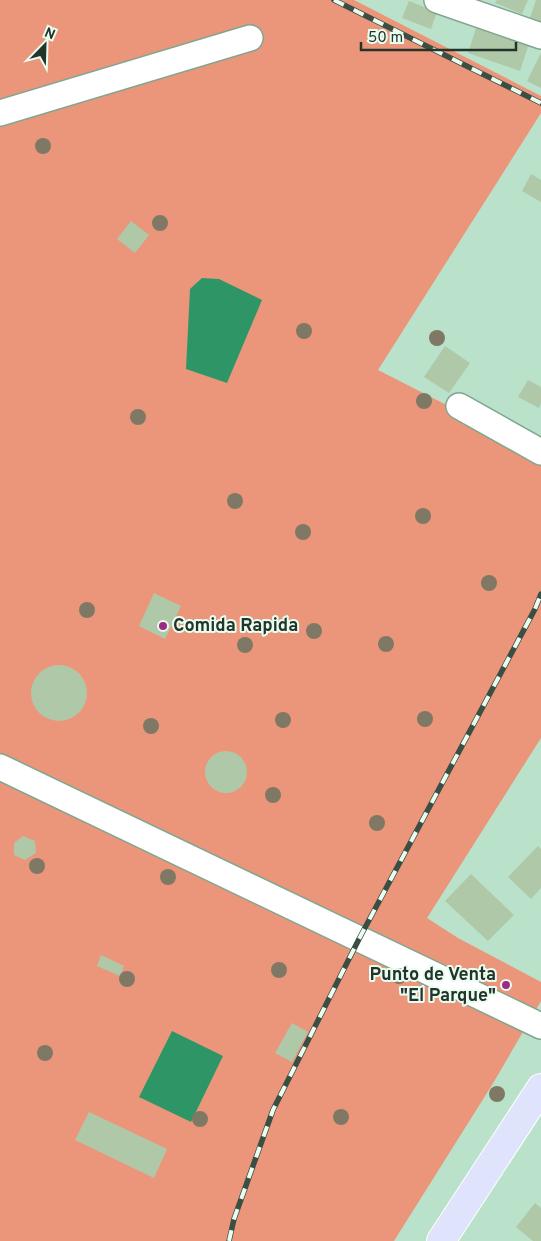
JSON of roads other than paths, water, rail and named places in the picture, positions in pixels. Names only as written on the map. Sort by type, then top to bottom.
[{"type":"main road","points":[[441,1241],[541,1088]]},
{"type":"street","points":[[437,0],[541,36]]},
{"type":"street","points":[[0,113],[250,38]]},
{"type":"street","points":[[459,406],[541,452]]},
{"type":"street","points":[[0,768],[541,1026]]},
{"type":"railway","points":[[334,0],[541,103]]},
{"type":"railway","points":[[229,1241],[234,1219],[273,1110],[359,939],[535,609],[541,594]]},
{"type":"place","name":"Comida Rapida","points":[[163,626]]},
{"type":"place","name":"Punto de Venta \"El Parque\"","points":[[506,985]]}]
